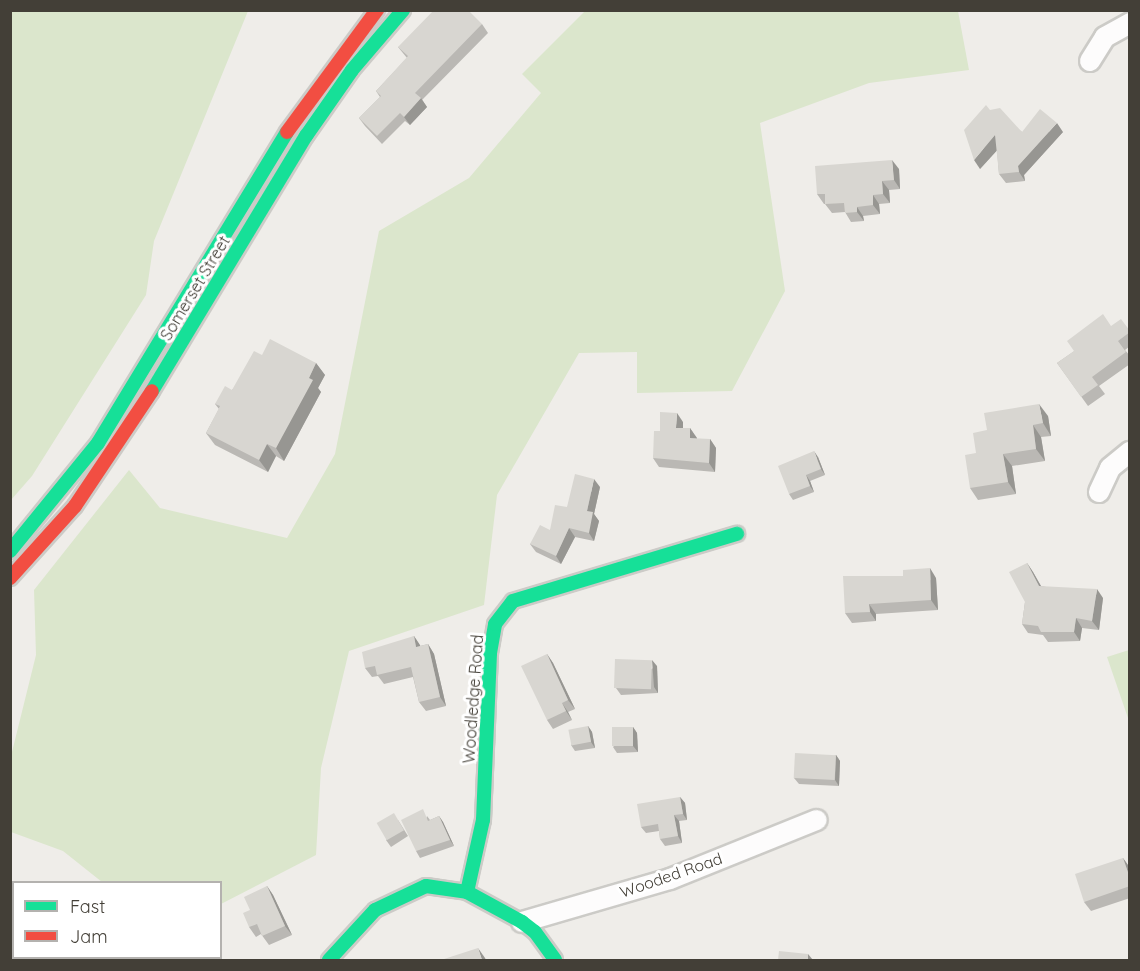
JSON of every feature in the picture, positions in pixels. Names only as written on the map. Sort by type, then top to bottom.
[{"type":"main road","name":"Somerset Street","points":[[10,550],[98,443],[294,120],[377,10]]},
{"type":"main road","name":"Somerset Street","points":[[10,578],[75,506],[120,444],[306,136],[352,70],[403,10]]},
{"type":"main road","name":"Woodledge Road","points":[[467,892],[483,820],[490,653],[495,624],[513,601],[737,534]]},
{"type":"main road","points":[[329,960],[375,910],[414,889],[439,886],[467,892],[522,922],[535,932],[555,960]]},
{"type":"street","points":[[1090,61],[1105,37],[1130,22]]},
{"type":"street","points":[[1099,492],[1110,468],[1130,452]]},
{"type":"street","name":"Wooded Road","points":[[522,922],[670,879],[817,820]]},
{"type":"green space","points":[[11,10],[248,11],[154,241],[146,295],[32,476],[11,500]]},
{"type":"green space","points":[[586,10],[958,11],[969,70],[869,83],[760,123],[785,291],[732,391],[637,393],[637,352],[579,353],[497,495],[484,605],[349,651],[321,768],[316,855],[222,903],[222,881],[101,881],[63,851],[11,832],[11,756],[36,655],[34,590],[129,470],[160,508],[287,538],[335,454],[379,231],[469,178],[541,93],[522,74]]},
{"type":"green space","points":[[1130,650],[1129,721],[1107,657]]},
{"type":"building","points":[[434,10],[468,10],[482,24],[415,93],[421,98],[404,117],[400,113],[377,136],[359,118],[381,96],[376,91],[408,56],[398,47]]},
{"type":"building","points":[[986,105],[990,110],[1000,108],[1022,132],[1040,109],[1057,123],[1018,166],[1019,172],[999,174],[995,135],[974,160],[964,130]]},
{"type":"building","points":[[892,160],[894,180],[882,181],[883,194],[873,195],[873,205],[857,207],[857,212],[845,213],[844,203],[825,204],[825,194],[817,194],[815,166]]},
{"type":"building","points":[[1103,314],[1111,326],[1121,319],[1130,331],[1118,341],[1126,352],[1092,377],[1098,385],[1081,397],[1057,363],[1074,351],[1067,341]]},
{"type":"building","points":[[270,339],[316,363],[309,378],[313,380],[276,448],[267,444],[259,460],[206,433],[220,406],[215,404],[225,386],[232,390],[254,351],[262,355]]},
{"type":"building","points":[[1039,404],[1043,423],[1033,425],[1036,449],[1003,454],[1008,482],[970,488],[965,455],[976,453],[973,433],[987,430],[984,413]]},
{"type":"building","points":[[660,412],[677,413],[676,428],[690,428],[690,438],[710,439],[709,463],[653,458],[654,431],[660,431]]},
{"type":"building","points":[[814,451],[821,469],[806,475],[810,486],[789,494],[778,466]]},
{"type":"building","points":[[575,474],[594,479],[587,511],[593,512],[589,533],[569,528],[556,556],[530,544],[540,525],[550,530],[555,505],[567,507]]},
{"type":"building","points":[[1027,563],[1039,586],[1097,589],[1092,621],[1076,618],[1074,632],[1041,632],[1038,626],[1022,624],[1025,602],[1009,572]]},
{"type":"building","points":[[930,568],[931,600],[869,604],[870,612],[845,613],[843,576],[903,576],[903,570]]},
{"type":"building","points":[[414,636],[416,647],[428,644],[440,697],[419,702],[411,667],[377,675],[375,666],[365,668],[362,652]]},
{"type":"building","points":[[547,654],[568,700],[562,703],[566,711],[547,720],[521,666]]},
{"type":"building","points":[[615,659],[652,660],[651,689],[614,688]]},
{"type":"building","points":[[588,726],[591,742],[571,746],[568,730]]},
{"type":"building","points":[[612,727],[633,727],[633,746],[612,746]]},
{"type":"building","points":[[795,753],[836,755],[835,780],[794,778]]},
{"type":"building","points":[[680,797],[683,814],[674,815],[678,836],[660,839],[658,824],[641,827],[637,804]]},
{"type":"building","points":[[423,809],[428,821],[439,816],[450,840],[416,851],[401,820]]},
{"type":"building","points":[[394,813],[404,830],[387,840],[377,823]]},
{"type":"building","points":[[1123,858],[1130,878],[1130,886],[1084,902],[1075,874]]},
{"type":"building","points":[[267,886],[285,926],[262,936],[257,924],[249,927],[243,913],[250,910],[244,897]]},
{"type":"building","points":[[478,948],[482,960],[441,960]]},
{"type":"building","points":[[779,951],[808,954],[808,960],[778,960]]},
{"type":"traffic: fast","points":[[152,391],[306,136],[352,70],[403,10]]},
{"type":"traffic: fast","points":[[10,551],[98,443],[287,132]]},
{"type":"traffic: fast","points":[[467,892],[483,820],[490,653],[495,624],[513,601],[737,534]]},
{"type":"traffic: fast","points":[[329,960],[375,910],[426,886],[467,892],[522,922],[535,932],[555,960]]},
{"type":"traffic: jam","points":[[287,132],[377,10]]},
{"type":"traffic: jam","points":[[10,578],[75,506],[152,391]]}]
